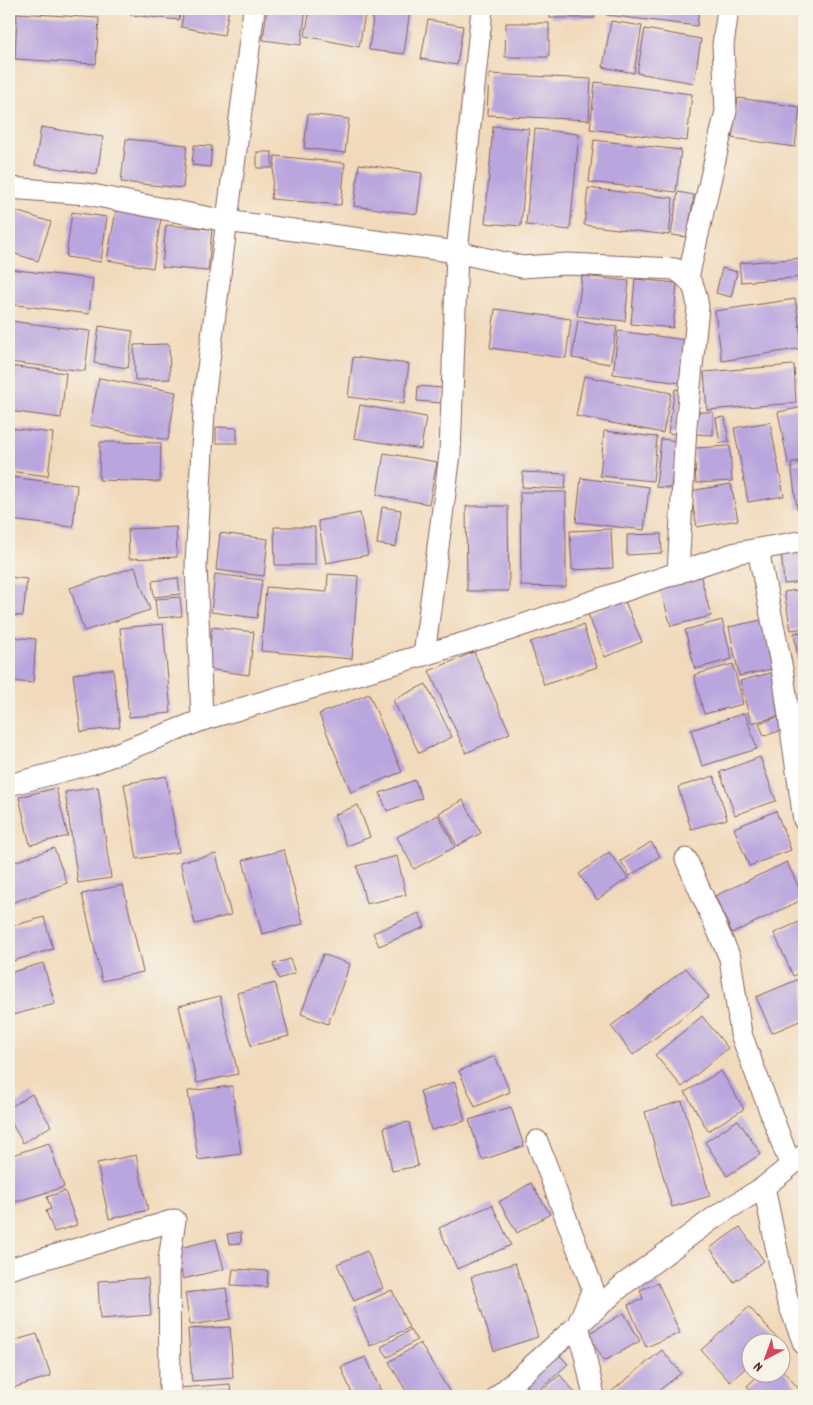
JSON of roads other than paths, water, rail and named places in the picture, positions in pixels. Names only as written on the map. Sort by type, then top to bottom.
[{"type":"street","points":[[202,720],[196,565],[205,392],[254,9]]},
{"type":"street","points":[[424,655],[450,454],[457,252],[482,9]]},
{"type":"street","points":[[688,278],[726,112],[723,45],[728,9]]},
{"type":"street","points":[[9,188],[87,194],[226,221],[457,252],[522,267],[567,264],[675,269],[688,278],[696,290],[698,308],[686,426],[678,573]]},
{"type":"street","points":[[9,785],[93,763],[202,720],[505,631],[736,553],[804,541]]},
{"type":"street","points":[[758,550],[783,674],[804,820]]},
{"type":"street","points":[[498,1396],[624,1284],[715,1217],[764,1187],[797,1160],[741,1034],[730,958],[686,859]]},
{"type":"street","points":[[537,1141],[593,1289],[578,1324],[594,1396]]},
{"type":"street","points":[[764,1187],[787,1299],[804,1344]]},
{"type":"street","points":[[9,1268],[175,1220],[168,1260],[170,1396]]}]
